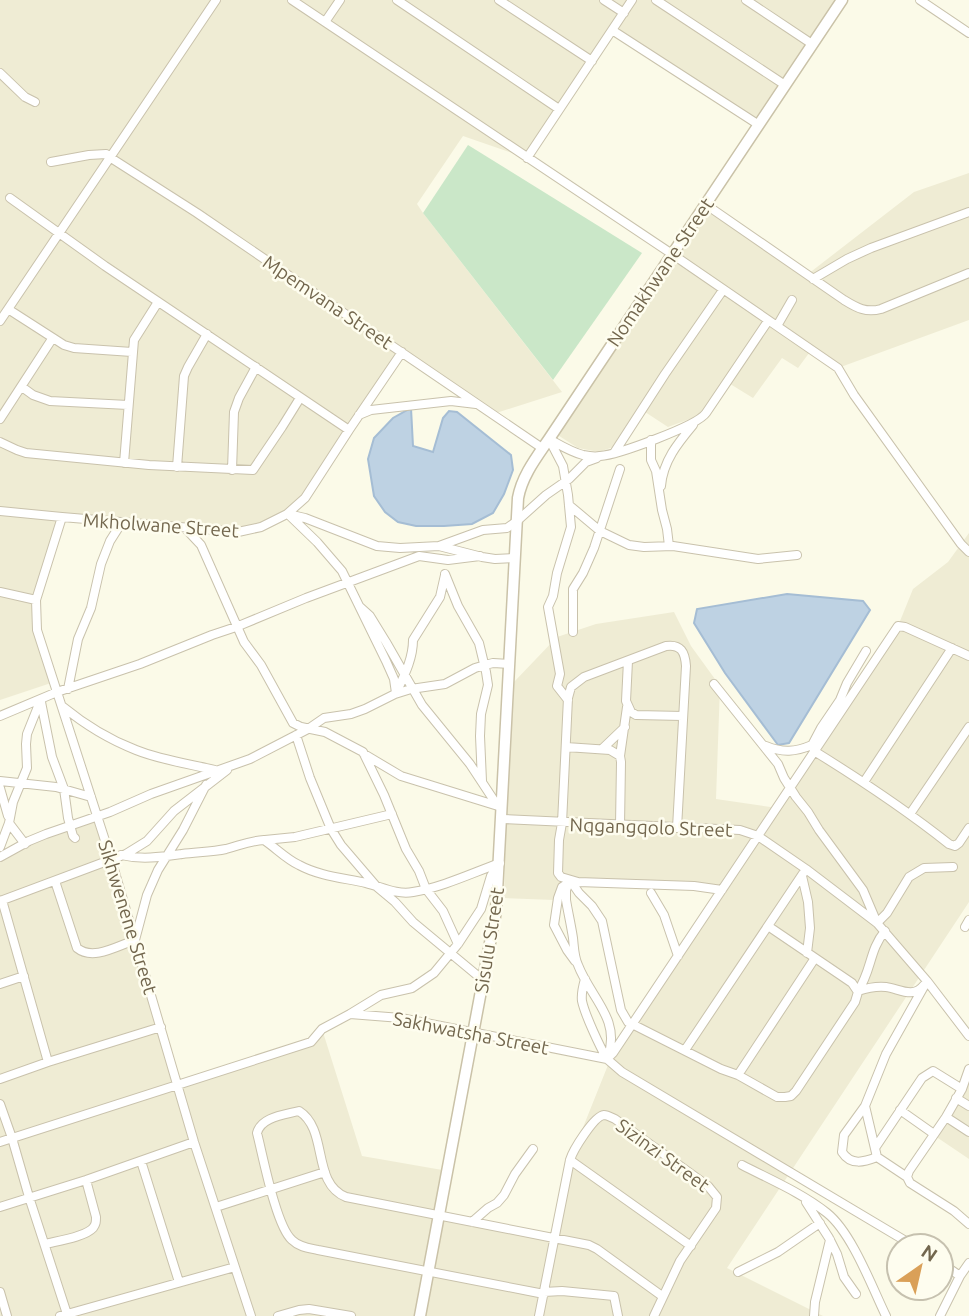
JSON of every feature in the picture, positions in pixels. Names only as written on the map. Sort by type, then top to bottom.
[{"type":"street","points":[[0,321],[60,234],[108,156],[216,0]]},
{"type":"street","points":[[292,0],[838,368],[854,395],[969,552]]},
{"type":"street","points":[[325,22],[340,0]]},
{"type":"street","points":[[397,0],[559,108]]},
{"type":"street","points":[[499,0],[592,61]]},
{"type":"street","points":[[604,0],[624,13]]},
{"type":"street","points":[[527,158],[632,0]]},
{"type":"street","points":[[656,0],[785,85]]},
{"type":"street","points":[[746,0],[812,44]]},
{"type":"street","name":"Nomakhwane Street","points":[[515,558],[520,488],[526,473],[842,0]]},
{"type":"street","points":[[920,0],[969,33]]},
{"type":"street","points":[[612,30],[759,125]]},
{"type":"street","points":[[0,73],[24,97],[35,102]]},
{"type":"street","points":[[51,162],[102,153],[108,156]]},
{"type":"street","name":"Mpemvana Street","points":[[108,156],[479,404],[545,443],[584,455],[600,456]]},
{"type":"street","points":[[10,198],[158,302],[349,430]]},
{"type":"street","points":[[705,204],[852,305],[868,311],[881,309],[969,273]]},
{"type":"street","points":[[813,279],[871,248],[969,212]]},
{"type":"street","points":[[614,453],[723,290]]},
{"type":"street","points":[[777,326],[792,300]]},
{"type":"street","points":[[124,463],[134,340],[158,302]]},
{"type":"street","points":[[8,309],[64,345],[132,352]]},
{"type":"street","points":[[439,546],[483,530],[507,528],[586,463],[703,418],[768,321]]},
{"type":"street","points":[[177,467],[184,376],[207,334]]},
{"type":"street","points":[[0,419],[52,339]]},
{"type":"street","name":"Mkholwane Street","points":[[0,511],[238,532],[261,527],[288,514],[305,498],[402,352]]},
{"type":"street","points":[[232,470],[234,412],[256,367]]},
{"type":"street","points":[[22,387],[33,395],[50,401],[128,405]]},
{"type":"street","points":[[0,442],[26,453],[177,467],[253,470],[300,398]]},
{"type":"street","points":[[359,415],[371,410],[451,401],[479,404]]},
{"type":"street","points":[[660,497],[662,479],[670,454],[695,422]]},
{"type":"street","points":[[651,440],[651,460],[654,464],[669,546]]},
{"type":"street","points":[[545,443],[562,466],[571,527],[548,607],[560,674],[557,686],[568,700]]},
{"type":"street","points":[[573,632],[573,589],[583,573],[600,531],[620,469]]},
{"type":"street","points":[[569,505],[600,531],[629,545],[669,546],[758,559],[797,555]]},
{"type":"street","points":[[288,514],[304,517],[377,546],[439,546],[495,559],[515,558]]},
{"type":"street","points":[[288,514],[332,557],[342,571],[394,679],[396,693]]},
{"type":"street","name":"Sikhwenene Street","points":[[62,517],[36,600],[37,630],[111,859],[194,1142],[251,1316]]},
{"type":"street","points":[[68,688],[78,639],[90,608],[101,564],[110,541],[122,522]]},
{"type":"street","points":[[185,528],[201,545],[236,627],[293,723],[308,729]]},
{"type":"street","points":[[201,545],[211,530]]},
{"type":"street","points":[[0,716],[419,556],[448,560],[480,556]]},
{"type":"street","name":"Sisulu Street","points":[[420,1316],[496,911],[515,558]]},
{"type":"street","points":[[396,693],[406,674],[413,640],[440,597],[445,574],[458,606],[479,643],[485,665],[488,685],[481,714],[482,782]]},
{"type":"street","points":[[0,592],[36,600]]},
{"type":"street","points":[[360,607],[370,616],[422,705],[458,748],[500,812]]},
{"type":"street","points":[[607,1059],[898,626],[969,656]]},
{"type":"street","points":[[677,828],[686,657],[679,647],[673,645],[584,677],[571,687],[558,873],[570,880],[694,886],[722,890]]},
{"type":"street","points":[[863,782],[952,648]]},
{"type":"street","points":[[763,745],[787,752],[799,751],[812,745],[841,700],[847,683],[866,651]]},
{"type":"street","points":[[628,661],[626,701],[631,712],[636,715],[684,716]]},
{"type":"street","points":[[0,857],[24,844],[250,758],[324,718],[351,714],[413,688],[445,684],[485,665],[510,664]]},
{"type":"street","points":[[714,684],[778,764],[790,788],[863,890],[877,923],[887,913],[909,877],[925,868],[953,867]]},
{"type":"street","points":[[0,847],[13,802],[27,768],[27,734],[41,699]]},
{"type":"street","points":[[41,699],[52,757],[64,789],[70,826],[75,838]]},
{"type":"street","points":[[62,706],[102,734],[136,750],[216,771]]},
{"type":"street","points":[[620,825],[620,756],[628,707]]},
{"type":"street","points":[[602,749],[625,727]]},
{"type":"street","points":[[910,814],[969,727]]},
{"type":"street","name":"Nqgangqolo Street","points":[[308,729],[325,732],[343,740],[401,776],[500,812],[562,823],[740,830],[758,836],[877,923],[927,981],[969,1037]]},
{"type":"street","points":[[296,735],[302,758],[331,829],[341,845],[377,887],[427,935],[484,981]]},
{"type":"street","points":[[566,747],[610,750],[620,756]]},
{"type":"street","points":[[814,751],[910,814],[949,844],[955,846],[959,843],[969,828]]},
{"type":"street","points":[[364,754],[406,849],[426,889],[443,911],[458,944]]},
{"type":"street","points":[[48,1062],[1,901],[121,855],[147,841],[174,811],[233,765]]},
{"type":"street","points":[[0,781],[49,786],[91,797]]},
{"type":"street","points":[[55,881],[77,948],[82,953],[92,955],[135,940],[147,895],[158,870],[206,785]]},
{"type":"street","points":[[0,788],[9,822],[24,844]]},
{"type":"street","points":[[121,855],[156,858],[209,852],[248,841],[295,837],[392,814]]},
{"type":"street","points":[[264,840],[299,865],[327,876],[405,893],[426,889],[500,863]]},
{"type":"street","points":[[0,1142],[311,1042],[322,1029],[382,995],[412,988],[434,974],[458,944],[481,909],[491,876],[500,863]]},
{"type":"street","points":[[685,1050],[804,872]]},
{"type":"street","points":[[738,1075],[811,956],[804,872]]},
{"type":"street","points":[[570,880],[566,900],[576,963]]},
{"type":"street","points":[[570,880],[562,887],[558,898],[554,925],[599,1000],[611,1030],[607,1059]]},
{"type":"street","points":[[570,880],[602,920],[621,1010],[628,1022],[738,1075],[777,1097],[791,1096],[796,1091],[855,1002],[865,980],[876,942],[885,931]]},
{"type":"street","points":[[651,893],[664,915],[678,956]]},
{"type":"street","points":[[768,926],[852,983],[858,991]]},
{"type":"street","points":[[0,984],[24,975]]},
{"type":"street","points":[[584,979],[582,1001],[607,1059]]},
{"type":"street","points":[[858,991],[870,987],[886,987],[908,994],[920,990],[927,981]]},
{"type":"street","points":[[927,981],[886,1054],[865,1107],[844,1135],[842,1152],[852,1161],[864,1162],[876,1152],[922,1078],[933,1071],[962,1088]]},
{"type":"street","name":"Sakhwatsha Street","points":[[350,1014],[401,1018],[607,1059],[622,1072],[891,1232]]},
{"type":"street","points":[[0,1079],[161,1027]]},
{"type":"street","points":[[907,1177],[946,1117],[968,1073]]},
{"type":"street","points":[[956,1098],[969,1106]]},
{"type":"street","points":[[0,1104],[45,1244],[64,1315],[235,1267]]},
{"type":"street","points":[[865,1107],[876,1152],[907,1177],[910,1183],[954,1211],[969,1224]]},
{"type":"street","points":[[900,1110],[934,1134]]},
{"type":"street","points":[[618,1316],[614,1296],[562,1291],[544,1293],[303,1247],[295,1243],[286,1233],[270,1189],[257,1133],[259,1126],[266,1121],[299,1111],[304,1114],[313,1124],[325,1172],[334,1190],[346,1197],[589,1245],[662,1296]]},
{"type":"street","name":"Sizinzi Street","points":[[539,1316],[570,1160],[577,1146],[602,1115],[625,1127],[708,1186],[718,1197],[716,1208],[680,1261],[654,1316]]},
{"type":"street","points":[[946,1117],[969,1132]]},
{"type":"street","points":[[0,1207],[194,1142]]},
{"type":"street","points":[[472,1222],[504,1195],[533,1149]]},
{"type":"street","points":[[570,1160],[691,1246]]},
{"type":"street","points":[[141,1161],[179,1282]]},
{"type":"street","points":[[742,1165],[828,1214],[842,1229],[858,1256],[886,1316]]},
{"type":"street","points":[[216,1207],[325,1172]]},
{"type":"street","points":[[45,1244],[83,1234],[93,1228],[96,1217],[86,1180]]},
{"type":"street","points":[[803,1198],[830,1240],[844,1277],[856,1294]]},
{"type":"street","points":[[738,1272],[778,1252],[820,1223]]},
{"type":"street","points":[[814,1316],[817,1289],[830,1240]]},
{"type":"street","points":[[940,1316],[969,1263]]},
{"type":"street","points":[[955,1273],[960,1276]]},
{"type":"street","points":[[0,1292],[8,1316]]},
{"type":"street","points":[[278,1316],[309,1309],[351,1316]]},
{"type":"shaded area","points":[[0,0],[842,0],[759,125],[613,31],[527,158],[463,136],[417,204],[562,392],[493,414],[402,352],[305,498],[287,514],[249,531],[62,518],[36,600],[37,630],[54,682],[0,700]]},
{"type":"shaded area","points":[[969,173],[969,320],[838,368],[812,349],[798,368],[782,358],[753,398],[727,382],[706,413],[668,427],[642,410],[619,445],[599,452],[578,448],[553,432],[705,204],[808,274],[914,192]]},
{"type":"shaded area","points":[[969,533],[969,902],[727,1268],[823,1316],[0,1316],[0,855],[98,819],[177,1084],[311,1042],[322,1029],[362,1156],[448,1171],[439,1215],[554,1237],[570,1160],[608,1065],[721,890],[559,884],[554,900],[504,898],[514,682],[557,637],[596,624],[674,612],[691,646],[720,686],[716,799],[777,808],[898,626],[913,589],[948,562]]},
{"type":"shaded area","points":[[969,1076],[969,1159],[935,1136]]},
{"type":"green space","points":[[468,145],[642,253],[553,380],[423,213]]},
{"type":"water","points":[[411,408],[413,446],[433,452],[443,418],[449,411],[457,412],[511,455],[513,470],[493,513],[472,524],[416,526],[398,522],[385,512],[374,496],[368,459],[374,438],[393,418]]},
{"type":"water","points":[[787,594],[863,601],[870,610],[789,743],[778,745],[725,673],[694,623],[697,609]]}]
